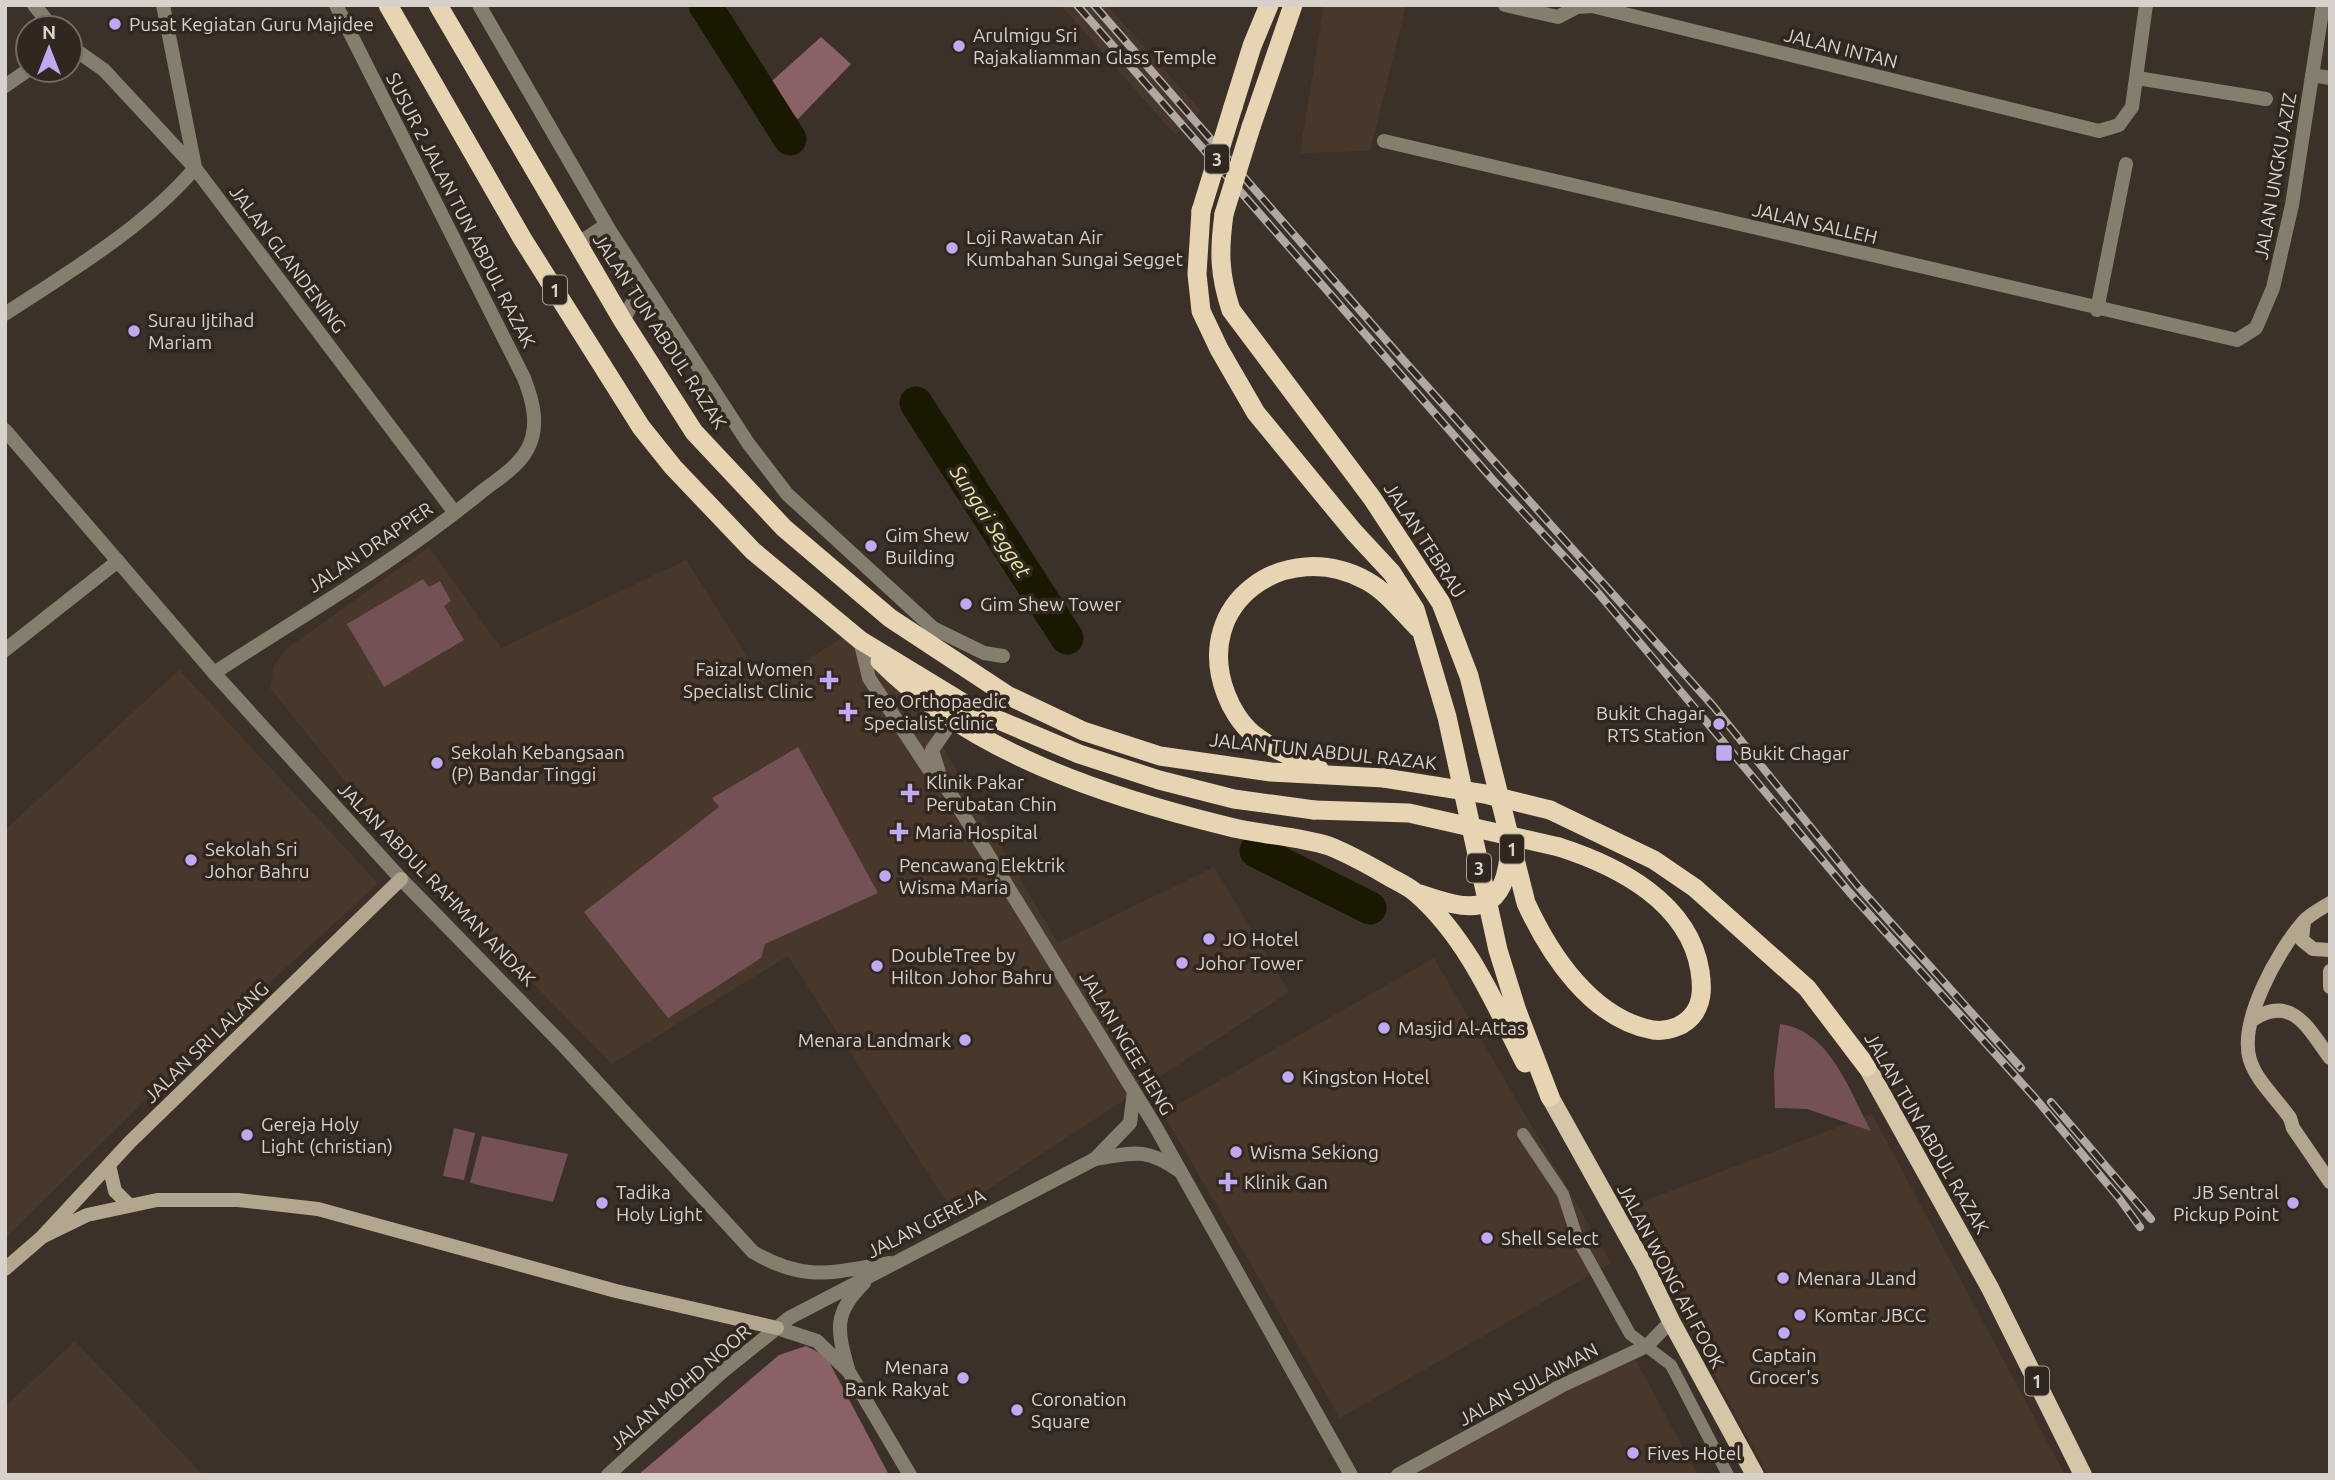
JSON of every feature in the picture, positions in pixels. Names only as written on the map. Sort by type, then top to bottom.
[{"type":"highway","name":"1","points":[[388,5],[522,238],[641,427],[673,467],[753,551],[860,640]]},
{"type":"highway","name":"JALAN TUN ABDUL RAZAK","points":[[438,5],[623,321],[694,432],[784,528],[880,610],[950,660],[1048,715],[1083,731],[1160,756],[1271,772],[1330,773],[1384,778],[1485,794],[1550,810],[1654,860],[1695,888],[1807,988],[1867,1067]]},
{"type":"highway","name":"3","points":[[1269,5],[1252,46],[1201,211],[1197,274],[1201,311],[1219,349],[1256,413],[1406,590],[1423,634],[1456,755],[1486,904],[1517,1011],[1550,1097]]},
{"type":"highway","name":"JALAN TEBRAU","points":[[860,640],[975,710],[1079,754],[1158,780],[1234,799],[1314,810],[1409,813],[1559,847],[1598,860],[1654,895],[1682,924],[1696,957],[1702,985],[1695,1013],[1683,1024],[1664,1031],[1638,1027],[1588,995],[1540,934],[1526,903],[1511,845],[1457,639],[1424,574],[1372,498],[1231,310],[1221,279],[1220,248],[1224,214],[1293,5]]},
{"type":"highway","points":[[1330,773],[1283,753],[1251,732],[1231,707],[1219,677],[1217,644],[1227,615],[1246,592],[1270,575],[1296,566],[1332,567],[1367,581],[1391,600],[1423,634]]},
{"type":"highway","points":[[860,640],[900,681],[953,720],[1091,786],[1152,807],[1234,828],[1327,846],[1357,858],[1415,892],[1441,917],[1472,960],[1526,1064],[1550,1097]]},
{"type":"highway","points":[[1415,892],[1472,907],[1486,904],[1507,880],[1511,845]]},
{"type":"main road","name":"JALAN SRI LALANG","points":[[42,1237],[109,1165],[401,879]]},
{"type":"main road","points":[[2330,903],[2305,920],[2276,960],[2247,1042],[2251,1064],[2330,1182]]},
{"type":"main road","points":[[2305,920],[2302,940],[2313,949],[2330,950]]},
{"type":"main road","points":[[2330,971],[2330,987]]},
{"type":"main road","points":[[2254,1019],[2269,1011],[2279,1010],[2298,1016],[2330,1058]]},
{"type":"main road","name":"JALAN TUN ABDUL RAZAK","points":[[1867,1067],[1990,1288],[2083,1475]]},
{"type":"main road","name":"JALAN WONG AH FOOK","points":[[1550,1097],[1645,1267],[1671,1321],[1755,1475]]},
{"type":"main road","points":[[109,1165],[115,1191],[128,1204]]},
{"type":"main road","points":[[5,1269],[42,1237],[87,1215],[128,1204],[158,1200],[238,1199],[318,1209],[617,1291],[778,1328]]},
{"type":"street","points":[[5,314],[94,254],[173,194],[195,168],[163,5]]},
{"type":"street","name":"SUSUR 2 JALAN TUN ABDUL RAZAK","points":[[336,5],[524,378],[532,399],[532,436]]},
{"type":"street","points":[[478,5],[606,225],[748,443],[787,494],[933,628],[984,653],[1003,656]]},
{"type":"street","name":"JALAN INTAN","points":[[1505,5],[1558,17],[1577,6],[1592,6],[2099,131],[2119,125],[2132,107],[2147,5]]},
{"type":"street","name":"JALAN UNGKU AZIZ","points":[[2237,340],[2256,328],[2273,288],[2292,205],[2323,5]]},
{"type":"street","name":"JALAN GLANDENING","points":[[84,56],[104,70],[195,168],[456,513]]},
{"type":"street","points":[[2312,75],[2330,78]]},
{"type":"street","points":[[2137,78],[2266,99]]},
{"type":"street","name":"JALAN SALLEH","points":[[1384,141],[2097,310],[2237,340]]},
{"type":"street","points":[[2097,310],[2126,164]]},
{"type":"street","points":[[577,244],[606,225]]},
{"type":"street","points":[[623,321],[643,282]]},
{"type":"street","name":"JALAN ABDUL RAHMAN ANDAK","points":[[5,430],[214,673],[401,879],[563,1045],[753,1252],[795,1272],[825,1273],[890,1263]]},
{"type":"street","name":"JALAN DRAPPER","points":[[214,673],[456,513],[514,465],[526,452],[532,436]]},
{"type":"street","points":[[5,650],[118,561]]},
{"type":"street","name":"JALAN NGEE HENG","points":[[860,640],[869,678],[928,768],[942,780],[1134,1090],[1351,1475]]},
{"type":"street","points":[[942,780],[932,750],[953,720]]},
{"type":"street","name":"JALAN GEREJA","points":[[778,1328],[789,1318],[890,1263],[1096,1158],[1130,1123],[1134,1090]]},
{"type":"street","points":[[1523,1134],[1563,1194],[1577,1240],[1630,1334],[1671,1365],[1728,1475]]},
{"type":"street","name":"JALAN GEREJA","points":[[1096,1158],[1136,1153],[1154,1154],[1182,1172]]},
{"type":"street","points":[[890,1263],[847,1300],[841,1316],[839,1336],[849,1372],[910,1475]]},
{"type":"street","name":"JALAN SULAIMAN","points":[[1398,1475],[1561,1386],[1647,1346],[1671,1321]]},
{"type":"street","points":[[778,1328],[817,1341],[849,1372]]},
{"type":"street","name":"JALAN MOHD NOOR","points":[[608,1475],[722,1372],[778,1328]]},
{"type":"shaded area","points":[[1061,5],[1107,5],[1201,111],[1175,135]]},
{"type":"shaded area","points":[[1324,5],[1406,5],[1370,151],[1300,153]]},
{"type":"shaded area","points":[[821,37],[851,64],[798,119],[763,89]]},
{"type":"shaded area","points":[[429,547],[501,648],[686,560],[766,686],[848,634],[917,703],[1058,943],[1214,867],[1289,992],[953,1212],[788,956],[612,1064],[392,839],[270,688],[274,666],[286,649]]},
{"type":"shaded area","points":[[423,579],[429,587],[440,581],[451,601],[444,606],[464,640],[384,687],[347,624]]},
{"type":"shaded area","name":"Sekolah Sri Johor Bahru","points":[[179,670],[378,883],[201,1046],[5,1238],[5,830]]},
{"type":"shaded area","points":[[798,747],[878,893],[765,944],[761,958],[668,1018],[584,912],[719,807],[712,798]]},
{"type":"shaded area","points":[[1434,958],[1611,1263],[1340,1418],[1163,1113]]},
{"type":"shaded area","points":[[1780,1024],[1797,1029],[1825,1050],[1846,1082],[1871,1131],[1807,1109],[1775,1108],[1774,1072]]},
{"type":"shaded area","name":"Komtar JBCC","points":[[1872,1114],[2065,1475],[1768,1475],[1626,1208]]},
{"type":"shaded area","points":[[454,1128],[475,1133],[464,1180],[443,1176]]},
{"type":"shaded area","points":[[482,1136],[568,1154],[553,1202],[470,1183]]},
{"type":"shaded area","points":[[75,1341],[203,1475],[5,1475],[5,1407]]},
{"type":"shaded area","points":[[806,1346],[826,1356],[889,1475],[638,1475],[779,1355]]},
{"type":"shaded area","points":[[1635,1359],[1698,1475],[1413,1475],[1557,1396]]},
{"type":"waterway","name":"Sungai Segget","points":[[705,5],[790,139]]},
{"type":"waterway","name":"Sungai Segget","points":[[916,403],[1067,638]]},
{"type":"waterway","name":"Sungai Segget","points":[[1256,851],[1370,908]]},
{"type":"railway","points":[[1077,5],[1493,480],[1599,594],[1850,893],[2036,1099],[2140,1227]]},
{"type":"railway","points":[[1094,5],[1405,362],[1714,707],[1858,886],[2021,1068]]},
{"type":"railway","points":[[2051,1102],[2151,1219]]},
{"type":"place","name":"Pusat Kegiatan Guru Majidee","points":[[115,24]]},
{"type":"place","name":"Arulmigu Sri Rajakaliamman Glass Temple","points":[[959,46]]},
{"type":"place","name":"Loji Rawatan Air Kumbahan Sungai Segget","points":[[952,248]]},
{"type":"place","name":"Surau Ijtihad Mariam","points":[[134,331]]},
{"type":"place","name":"Gim Shew Building","points":[[871,546]]},
{"type":"place","name":"Gim Shew Tower","points":[[966,604]]},
{"type":"place","name":"Faizal Women Specialist Clinic","points":[[829,680]]},
{"type":"place","name":"Teo Orthopaedic Specialist Clinic","points":[[848,712]]},
{"type":"place","name":"Bukit Chagar RTS Station","points":[[1719,724]]},
{"type":"place","name":"Bukit Chagar","points":[[1724,753]]},
{"type":"place","name":"Sekolah Kebangsaan (P) Bandar Tinggi","points":[[437,763]]},
{"type":"place","name":"Klinik Pakar Perubatan Chin","points":[[910,793]]},
{"type":"place","name":"Maria Hospital","points":[[899,832]]},
{"type":"place","name":"Sekolah Sri Johor Bahru","points":[[191,860]]},
{"type":"place","name":"Pencawang Elektrik Wisma Maria","points":[[885,876]]},
{"type":"place","name":"JO Hotel","points":[[1209,939]]},
{"type":"place","name":"Johor Tower","points":[[1182,963]]},
{"type":"place","name":"DoubleTree by Hilton Johor Bahru","points":[[877,966]]},
{"type":"place","name":"Masjid Al-Attas","points":[[1384,1028]]},
{"type":"place","name":"Menara Landmark","points":[[965,1040]]},
{"type":"place","name":"Kingston Hotel","points":[[1288,1077]]},
{"type":"place","name":"Gereja Holy Light (christian)","points":[[247,1135]]},
{"type":"place","name":"Wisma Sekiong","points":[[1236,1152]]},
{"type":"place","name":"Klinik Gan","points":[[1228,1182]]},
{"type":"place","name":"Tadika Holy Light","points":[[602,1203]]},
{"type":"place","name":"JB Sentral Pickup Point","points":[[2293,1203]]},
{"type":"place","name":"Shell Select","points":[[1487,1238]]},
{"type":"place","name":"Menara JLand","points":[[1783,1278]]},
{"type":"place","name":"Komtar JBCC","points":[[1800,1315]]},
{"type":"place","name":"Captain Grocer's","points":[[1784,1333]]},
{"type":"place","name":"Menara Bank Rakyat","points":[[963,1378]]},
{"type":"place","name":"Coronation Square","points":[[1017,1410]]},
{"type":"place","name":"Fives Hotel","points":[[1633,1453]]}]
